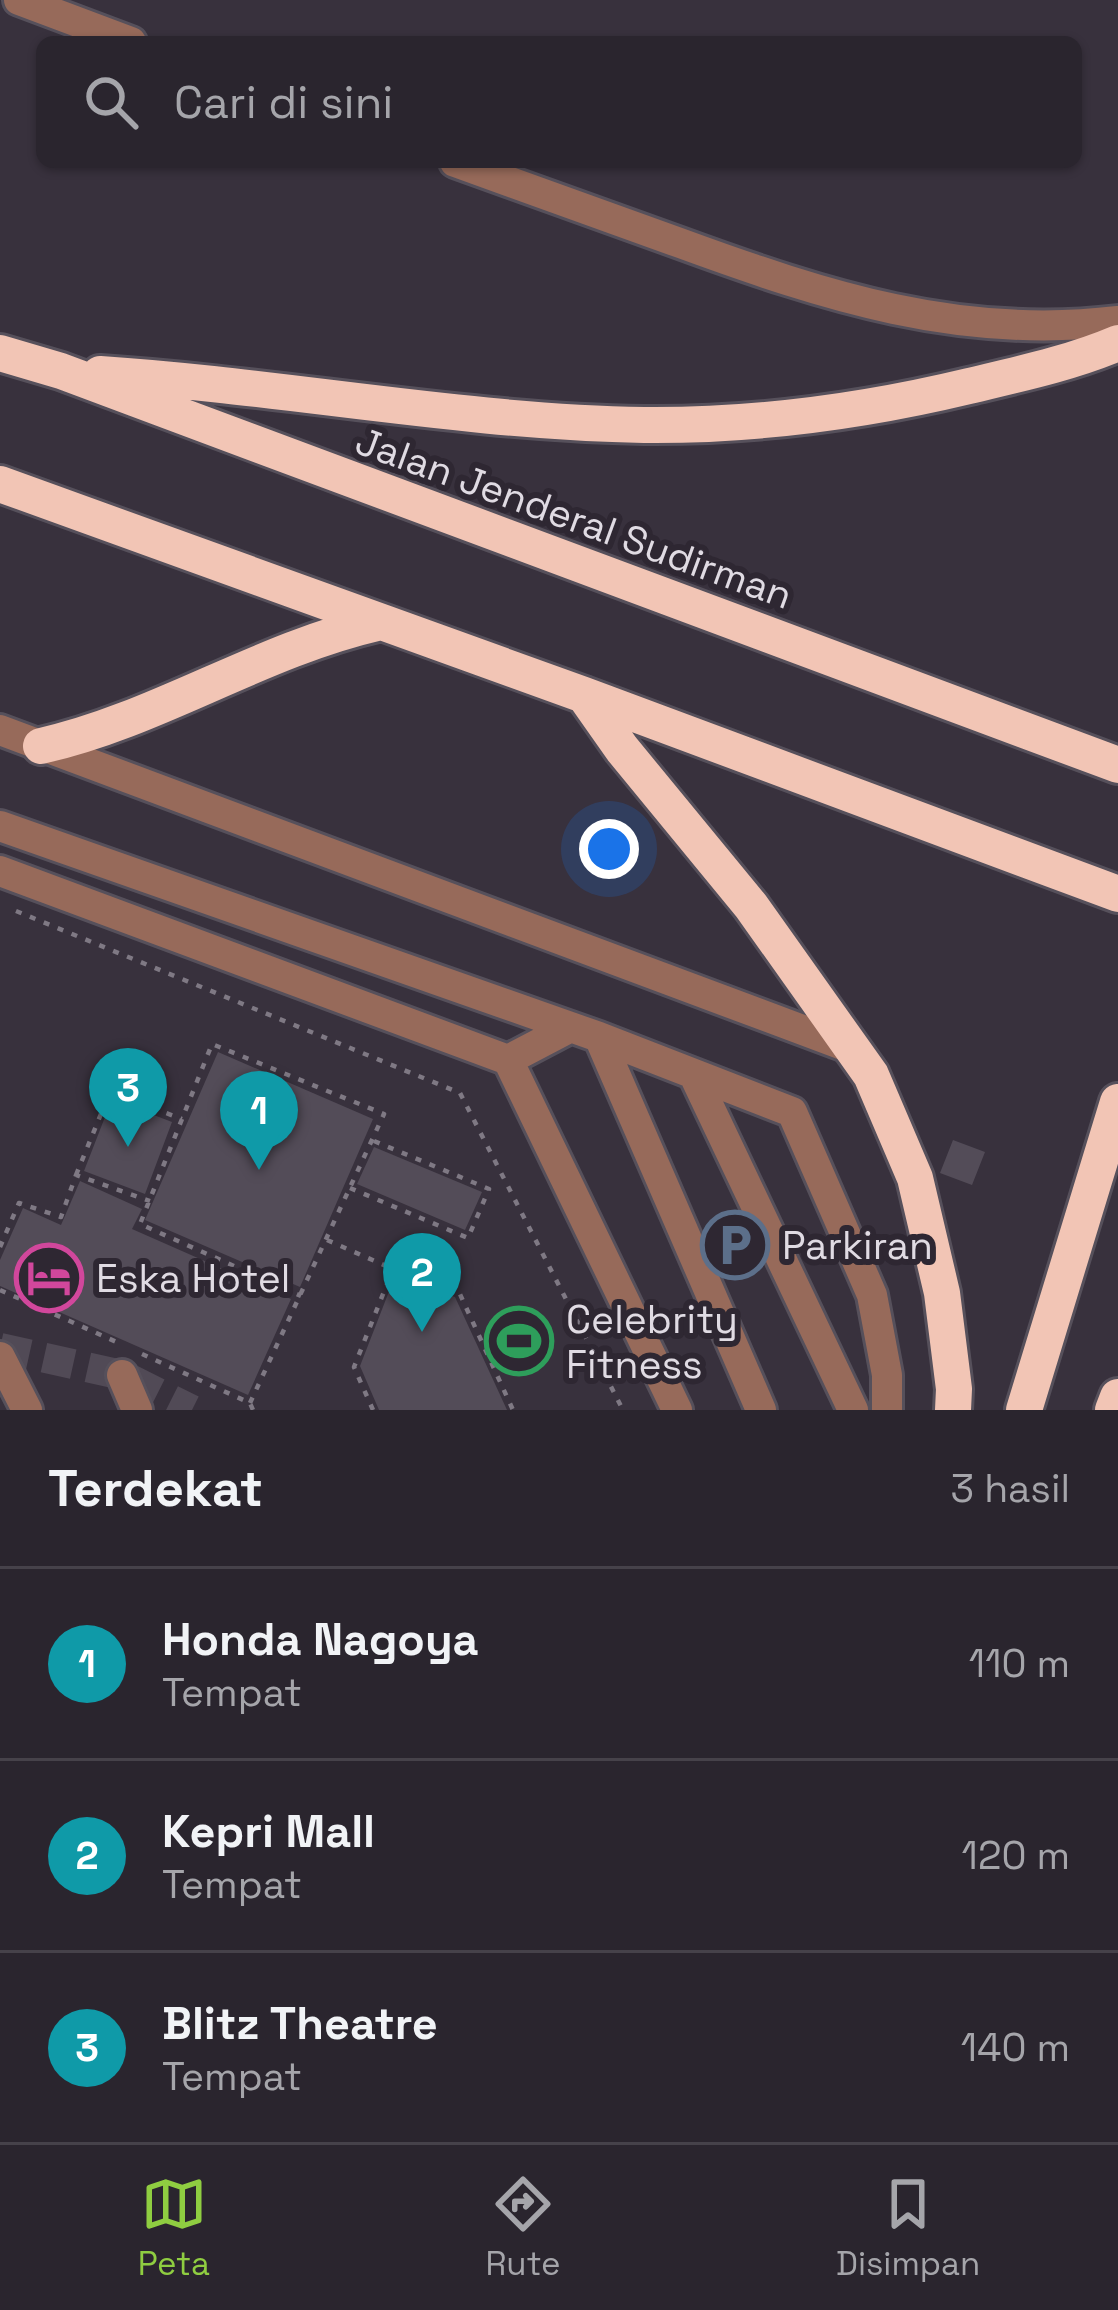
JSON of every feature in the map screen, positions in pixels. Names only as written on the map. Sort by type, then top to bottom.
[{"type":"highway","points":[[61,371],[202,381],[504,416],[647,425],[772,418],[905,401],[1118,344]]},
{"type":"highway","name":"Jalan Jenderal Sudirman","points":[[0,353],[61,371],[1118,765]]},
{"type":"highway","points":[[0,484],[584,694],[1118,894]]},
{"type":"highway","points":[[40,746],[82,737],[284,650],[377,623]]},
{"type":"highway","points":[[584,694],[622,749],[752,906],[871,1076],[915,1178],[942,1293],[953,1410]]},
{"type":"highway","points":[[1024,1410],[1118,1102]]},
{"type":"highway","points":[[1113,1410],[1118,1397]]},
{"type":"street","points":[[19,0],[52,6],[118,36]]},
{"type":"street","points":[[472,168],[808,290],[876,308],[1006,325],[1118,321]]},
{"type":"street","points":[[0,730],[856,1050]]},
{"type":"street","points":[[0,826],[584,1033],[796,1117],[872,1295],[887,1375],[887,1410]]},
{"type":"street","points":[[0,871],[508,1060],[584,1033]]},
{"type":"street","points":[[584,1033],[761,1410]]},
{"type":"street","points":[[508,1060],[677,1410]]},
{"type":"street","points":[[694,1075],[853,1410]]},
{"type":"street","points":[[0,1357],[27,1410]]},
{"type":"street","points":[[122,1375],[137,1410]]},
{"type":"path","points":[[0,904],[460,1094],[623,1410]]},
{"type":"path","points":[[253,1410],[250,1403],[301,1296],[327,1240],[384,1114],[212,1044],[140,1224],[301,1296]]},
{"type":"path","points":[[0,1247],[19,1203],[61,1217],[110,1092],[182,1119]]},
{"type":"path","points":[[350,1188],[468,1238],[489,1189],[372,1141]]},
{"type":"path","points":[[76,1175],[150,1201]]},
{"type":"path","points":[[327,1240],[459,1292],[512,1410]]},
{"type":"path","points":[[373,1410],[354,1367],[393,1269]]},
{"type":"building","points":[[218,1052],[373,1119],[300,1287],[145,1220]]},
{"type":"building","points":[[112,1099],[172,1122],[145,1194],[84,1171]]},
{"type":"building","points":[[953,1140],[985,1152],[972,1185],[940,1173]]},
{"type":"building","points":[[374,1147],[482,1192],[465,1230],[357,1184]]},
{"type":"building","points":[[80,1181],[142,1209],[132,1229],[291,1299],[248,1395],[0,1286],[0,1260],[23,1208],[61,1225]]},
{"type":"building","points":[[395,1276],[455,1297],[507,1410],[379,1410],[360,1366]]},
{"type":"tunnel","points":[[0,1348],[122,1375],[192,1410]]},
{"type":"place","name":"Blitz Theatre","points":[[128,1147]]},
{"type":"place","name":"Honda Nagoya","points":[[259,1170]]},
{"type":"place","name":"Parkiran","points":[[735,1245]]},
{"type":"place","name":"Eska Hotel","points":[[49,1278]]},
{"type":"place","name":"Kepri Mall","points":[[422,1332]]},
{"type":"place","name":"Celebrity Fitness","points":[[519,1341]]}]
